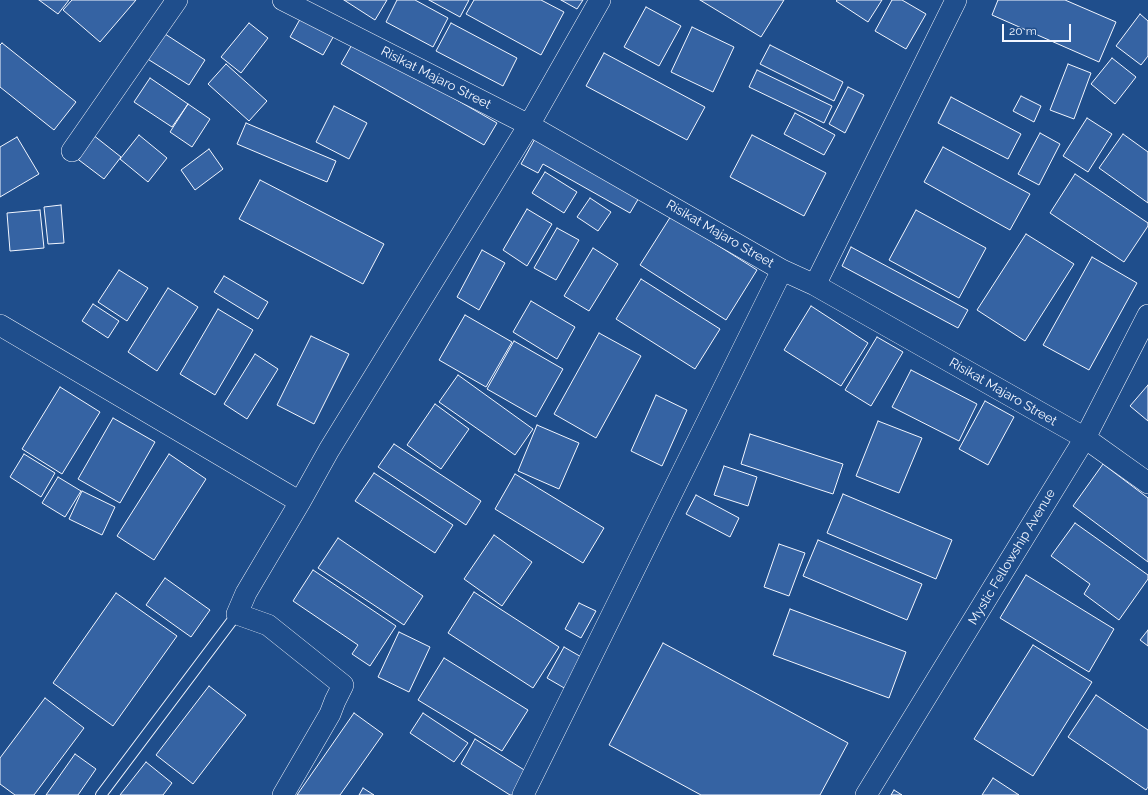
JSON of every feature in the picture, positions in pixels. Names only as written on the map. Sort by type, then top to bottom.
[{"type":"street","points":[[72,150],[177,0]]},
{"type":"street","name":"Risikat Majaro Street","points":[[283,0],[530,125],[782,270],[815,285],[1085,438],[1148,483]]},
{"type":"street","points":[[283,795],[330,714],[343,685],[268,625],[237,614],[246,593],[329,450],[530,125],[600,0]]},
{"type":"street","points":[[815,285],[956,0]]},
{"type":"street","points":[[523,795],[782,270]]},
{"type":"street","name":"Mystic Fellowship Avenue","points":[[866,795],[1085,438],[1148,315]]},
{"type":"street","points":[[0,325],[300,502]]},
{"type":"lane","points":[[101,795],[237,614]]},
{"type":"building","points":[[39,0],[69,0],[58,14]]},
{"type":"building","points":[[72,0],[136,0],[100,42],[63,10]]},
{"type":"building","points":[[344,0],[387,0],[375,20]]},
{"type":"building","points":[[397,0],[415,0],[448,18],[433,47],[386,22]]},
{"type":"building","points":[[429,0],[469,0],[460,17]]},
{"type":"building","points":[[474,0],[541,0],[564,12],[541,55],[466,14]]},
{"type":"building","points":[[561,0],[583,0],[577,9]]},
{"type":"building","points":[[700,0],[784,0],[761,37]]},
{"type":"building","points":[[882,0],[868,22],[836,1]]},
{"type":"building","points":[[892,0],[902,0],[926,14],[906,49],[875,31]]},
{"type":"building","points":[[998,0],[1065,0],[1116,22],[1099,62],[992,15]]},
{"type":"building","points":[[646,7],[681,26],[659,66],[624,47]]},
{"type":"building","points":[[303,14],[336,32],[323,55],[290,37]]},
{"type":"building","points":[[1140,14],[1148,21],[1148,56],[1141,65],[1116,46]]},
{"type":"building","points":[[249,23],[268,38],[241,73],[221,57]]},
{"type":"building","points":[[451,23],[517,58],[503,86],[436,51]]},
{"type":"building","points":[[692,27],[734,47],[713,92],[671,72]]},
{"type":"building","points":[[162,32],[205,60],[189,85],[146,58]]},
{"type":"building","points":[[354,41],[497,123],[484,145],[341,64]]},
{"type":"building","points":[[2,43],[76,102],[54,130],[0,87],[0,45]]},
{"type":"building","points":[[770,45],[843,82],[834,101],[760,64]]},
{"type":"building","points":[[604,53],[705,107],[687,140],[586,86]]},
{"type":"building","points":[[1112,58],[1136,77],[1115,104],[1091,84]]},
{"type":"building","points":[[226,64],[267,101],[249,121],[208,84]]},
{"type":"building","points":[[1068,64],[1091,73],[1074,119],[1050,110]]},
{"type":"building","points":[[757,70],[832,106],[824,123],[749,87]]},
{"type":"building","points":[[150,78],[188,104],[172,127],[134,102]]},
{"type":"building","points":[[848,87],[864,95],[845,133],[829,124]]},
{"type":"building","points":[[1021,96],[1041,106],[1034,122],[1013,111]]},
{"type":"building","points":[[951,97],[1021,134],[1008,159],[938,123]]},
{"type":"building","points":[[188,104],[210,119],[192,147],[170,132]]},
{"type":"building","points":[[334,106],[367,123],[349,159],[316,142]]},
{"type":"building","points":[[795,113],[835,135],[824,155],[784,134]]},
{"type":"building","points":[[1087,118],[1112,134],[1088,172],[1063,156]]},
{"type":"building","points":[[246,123],[336,161],[327,182],[237,144]]},
{"type":"building","points":[[88,131],[121,157],[104,179],[71,154]]},
{"type":"building","points":[[1040,133],[1060,144],[1039,185],[1018,174]]},
{"type":"building","points":[[1123,134],[1148,152],[1148,203],[1099,168]]},
{"type":"building","points":[[139,135],[167,158],[148,182],[120,159]]},
{"type":"building","points":[[752,135],[826,173],[804,216],[730,177]]},
{"type":"building","points":[[17,137],[39,174],[0,197],[0,147]]},
{"type":"building","points":[[536,137],[640,196],[630,213],[543,164],[538,173],[521,164]]},
{"type":"building","points":[[943,147],[1030,194],[1010,230],[924,182]]},
{"type":"building","points":[[209,149],[223,169],[195,190],[181,170]]},
{"type":"building","points":[[545,172],[577,192],[564,213],[532,193]]},
{"type":"building","points":[[1075,174],[1148,223],[1148,226],[1124,262],[1050,213]]},
{"type":"building","points":[[260,180],[384,244],[363,284],[239,219]]},
{"type":"building","points":[[590,198],[611,212],[598,231],[577,217]]},
{"type":"building","points":[[61,205],[64,243],[48,244],[44,207]]},
{"type":"building","points":[[527,209],[552,224],[527,266],[503,250]]},
{"type":"building","points":[[40,210],[44,248],[10,251],[7,213]]},
{"type":"building","points":[[916,210],[986,248],[959,298],[889,260]]},
{"type":"building","points":[[671,216],[757,270],[726,320],[640,265]]},
{"type":"building","points":[[557,228],[579,240],[556,280],[534,268]]},
{"type":"building","points":[[1026,234],[1074,264],[1025,341],[977,310]]},
{"type":"building","points":[[851,247],[968,310],[958,328],[842,266]]},
{"type":"building","points":[[593,248],[618,264],[589,311],[564,296]]},
{"type":"building","points":[[482,250],[505,263],[479,310],[457,297]]},
{"type":"building","points":[[1092,257],[1137,283],[1089,370],[1043,345]]},
{"type":"building","points":[[119,270],[148,288],[127,321],[98,302]]},
{"type":"building","points":[[224,276],[268,302],[258,319],[214,292]]},
{"type":"building","points":[[641,279],[720,329],[695,369],[616,319]]},
{"type":"building","points":[[168,288],[198,307],[157,371],[128,352]]},
{"type":"building","points":[[531,301],[575,327],[557,359],[513,332]]},
{"type":"building","points":[[93,304],[119,321],[108,338],[82,321]]},
{"type":"building","points":[[811,306],[868,343],[841,386],[784,350]]},
{"type":"building","points":[[218,309],[253,330],[215,395],[180,374]]},
{"type":"building","points":[[465,315],[512,342],[486,387],[439,360]]},
{"type":"building","points":[[599,333],[641,356],[596,438],[554,414]]},
{"type":"building","points":[[311,336],[349,354],[314,424],[277,405]]},
{"type":"building","points":[[877,337],[903,352],[871,406],[845,390]]},
{"type":"building","points":[[514,341],[563,369],[536,417],[487,389]]},
{"type":"building","points":[[255,354],[278,369],[247,419],[224,404]]},
{"type":"building","points":[[911,370],[977,404],[959,441],[892,407]]},
{"type":"building","points":[[458,375],[533,429],[515,455],[439,402]]},
{"type":"building","points":[[1148,385],[1148,421],[1130,406]]},
{"type":"building","points":[[60,387],[100,412],[62,474],[22,449]]},
{"type":"building","points":[[656,395],[687,410],[662,466],[631,451]]},
{"type":"building","points":[[985,401],[1014,417],[988,465],[959,449]]},
{"type":"building","points":[[435,404],[469,429],[441,469],[407,445]]},
{"type":"building","points":[[113,418],[155,442],[120,503],[78,479]]},
{"type":"building","points":[[878,421],[922,438],[899,493],[856,476]]},
{"type":"building","points":[[537,425],[579,443],[559,489],[518,471]]},
{"type":"building","points":[[750,434],[843,464],[833,494],[741,464]]},
{"type":"building","points":[[394,444],[481,501],[466,525],[378,467]]},
{"type":"building","points":[[24,454],[55,473],[41,497],[10,477]]},
{"type":"building","points":[[169,454],[206,479],[154,560],[117,536]]},
{"type":"building","points":[[1103,464],[1148,498],[1148,562],[1073,506]]},
{"type":"building","points":[[724,466],[757,477],[748,506],[714,495]]},
{"type":"building","points":[[374,473],[453,525],[435,553],[355,501]]},
{"type":"building","points":[[515,474],[604,528],[583,563],[495,509]]},
{"type":"building","points":[[58,477],[81,491],[65,517],[42,503]]},
{"type":"building","points":[[82,491],[115,507],[102,535],[69,519]]},
{"type":"building","points":[[843,494],[952,540],[936,579],[827,533]]},
{"type":"building","points":[[696,495],[739,518],[730,537],[686,514]]},
{"type":"building","points":[[1075,523],[1148,575],[1148,579],[1119,620],[1084,594],[1090,584],[1051,556]]},
{"type":"building","points":[[494,535],[532,562],[502,606],[464,579]]},
{"type":"building","points":[[338,538],[423,596],[404,625],[318,568]]},
{"type":"building","points":[[818,540],[922,584],[907,620],[803,576]]},
{"type":"building","points":[[779,544],[805,553],[789,596],[764,587]]},
{"type":"building","points":[[313,570],[396,626],[370,666],[352,654],[358,645],[293,601]]},
{"type":"building","points":[[1026,575],[1114,629],[1089,672],[1000,618]]},
{"type":"building","points":[[165,578],[210,610],[191,637],[146,605]]},
{"type":"building","points":[[474,592],[559,647],[533,688],[448,633]]},
{"type":"building","points":[[116,593],[177,636],[113,726],[53,683]]},
{"type":"building","points":[[579,603],[596,611],[581,638],[565,629]]},
{"type":"building","points":[[790,609],[906,652],[889,698],[773,655]]},
{"type":"building","points":[[1148,630],[1148,646],[1140,640]]},
{"type":"building","points":[[399,632],[430,647],[409,692],[378,677]]},
{"type":"building","points":[[663,643],[848,743],[820,795],[701,795],[609,745]]},
{"type":"building","points":[[1033,645],[1092,682],[1033,776],[974,739]]},
{"type":"building","points":[[564,647],[583,658],[566,689],[547,678]]},
{"type":"building","points":[[444,658],[528,710],[502,751],[418,700]]},
{"type":"building","points":[[209,686],[246,715],[193,784],[156,755]]},
{"type":"building","points":[[1096,695],[1148,730],[1148,787],[1146,790],[1068,737]]},
{"type":"building","points":[[45,698],[84,728],[34,795],[15,795],[0,784],[0,758]]},
{"type":"building","points":[[354,713],[383,734],[340,795],[297,795]]},
{"type":"building","points":[[423,713],[468,743],[454,762],[410,733]]},
{"type":"building","points":[[475,739],[529,773],[515,795],[510,795],[461,764]]},
{"type":"building","points":[[75,754],[96,769],[78,795],[46,795]]},
{"type":"building","points":[[146,762],[172,783],[163,795],[120,795]]},
{"type":"building","points":[[993,778],[1019,795],[982,795]]},
{"type":"building","points":[[363,788],[374,795],[359,795]]},
{"type":"building","points":[[894,790],[902,795],[891,795]]}]
